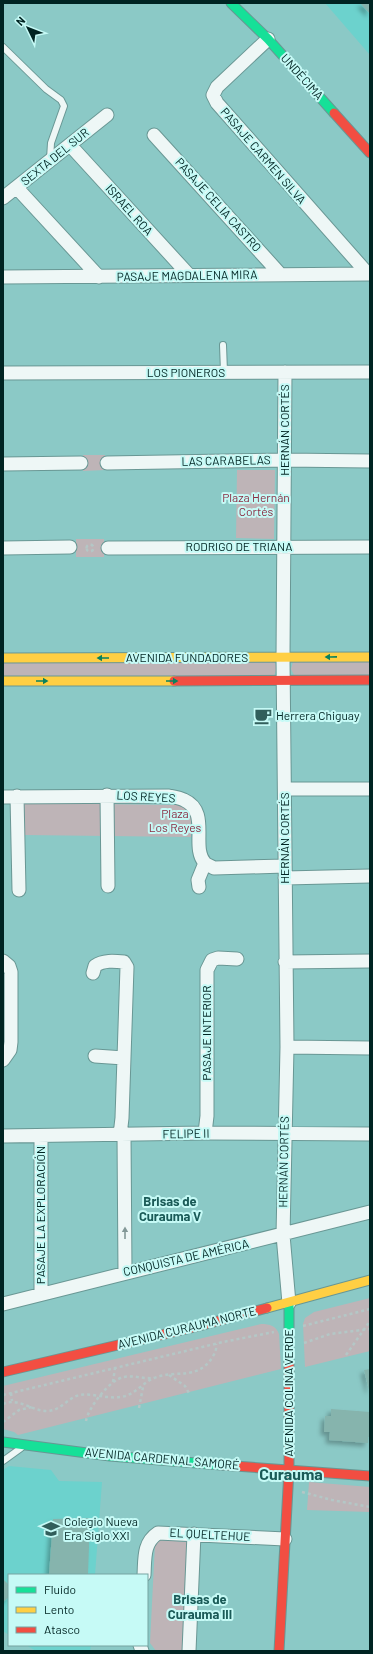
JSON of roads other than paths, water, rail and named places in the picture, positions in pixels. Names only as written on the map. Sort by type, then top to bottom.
[{"type":"street","name":"UNDÉCIMA","points":[[231,3],[268,39],[370,153]]},
{"type":"street","name":"PASAJE CARMEN SILVA","points":[[268,39],[217,87],[213,95],[217,103],[369,274]]},
{"type":"street","name":"SEXTA DEL SUR","points":[[3,198],[107,115]]},
{"type":"street","name":"PASAJE CELIA CASTRO","points":[[154,135],[281,275]]},
{"type":"street","name":"ISRAEL ROA","points":[[70,145],[188,274]]},
{"type":"street","points":[[17,188],[99,277]]},
{"type":"street","name":"PASAJE MAGDALENA MIRA","points":[[3,277],[99,277],[188,274],[369,274]]},
{"type":"street","name":"HERNÁN CORTÉS","points":[[284,372],[285,546],[283,680],[286,790],[285,962],[287,1047],[283,1235],[289,1302]]},
{"type":"street","name":"LOS PIONEROS","points":[[3,373],[370,372]]},
{"type":"street","name":"LAS CARABELAS","points":[[107,463],[285,460],[370,462]]},
{"type":"street","points":[[3,464],[81,463]]},
{"type":"street","name":"RODRIGO DE TRIANA","points":[[108,548],[285,546],[370,547]]},
{"type":"street","points":[[3,548],[70,547]]},
{"type":"street","name":"AVENIDA FUNDADORES","points":[[3,658],[370,657]]},
{"type":"street","name":"AVENIDA FUNDADORES","points":[[3,681],[370,680]]},
{"type":"street","points":[[286,790],[370,789]]},
{"type":"street","points":[[107,795],[108,886]]},
{"type":"street","name":"LOS REYES","points":[[3,797],[107,795],[169,796],[185,800],[196,809],[199,824],[200,853],[205,863]]},
{"type":"street","points":[[16,796],[19,890]]},
{"type":"street","points":[[199,887],[198,880],[205,863],[214,868],[370,876]]},
{"type":"street","name":"PASAJE INTERIOR","points":[[205,1133],[207,1116],[207,970],[212,960],[218,958],[237,959]]},
{"type":"street","points":[[3,961],[9,966],[11,972],[11,1042],[10,1050],[3,1060]]},
{"type":"street","points":[[93,973],[95,966],[108,961],[124,962],[127,967],[122,1118],[125,1272]]},
{"type":"street","points":[[285,962],[370,961]]},
{"type":"street","points":[[287,1047],[370,1048]]},
{"type":"street","points":[[95,1056],[124,1058]]},
{"type":"street","name":"FELIPE II","points":[[3,1136],[205,1133],[370,1134]]},
{"type":"street","name":"PASAJE LA EXPLORACIÓN","points":[[41,1136],[41,1294]]},
{"type":"street","name":"CONQUISTA DE AMÉRICA","points":[[3,1304],[125,1272],[283,1235],[370,1212]]},
{"type":"street","name":"AVENIDA CURAUMA NORTE","points":[[3,1372],[199,1326],[370,1280]]},
{"type":"street","name":"AVENIDA COLINA VERDE","points":[[279,1651],[290,1470],[289,1302]]},
{"type":"street","name":"AVENIDA CARDENAL SAMORÉ","points":[[3,1442],[24,1446],[110,1456],[370,1476]]},
{"type":"street","name":"EL QUELTEHUE","points":[[144,1574],[147,1544],[151,1537],[158,1533],[285,1539]]},
{"type":"street","points":[[189,1651],[194,1534]]},
{"type":"lane","points":[[3,47],[46,89],[61,100],[64,106],[51,143],[50,161]]},
{"type":"lane","points":[[224,345],[224,372]]},
{"type":"lane","points":[[3,1461],[24,1446]]},
{"type":"place","name":"Herrera Chiguay","points":[[263,716]]},
{"type":"place","name":"Colegio Nueva Era Siglo XXI","points":[[51,1529]]},
{"type":"district","name":"Brisas de Curauma V","points":[[170,1208]]},
{"type":"district","name":"Curauma","points":[[291,1474]]},
{"type":"district","name":"Brisas de Curauma III","points":[[200,1606]]},
{"type":"park label","name":"Plaza Hernán Cortés","points":[[256,505]]},
{"type":"park label","name":"Plaza Los Reyes","points":[[175,821]]}]
